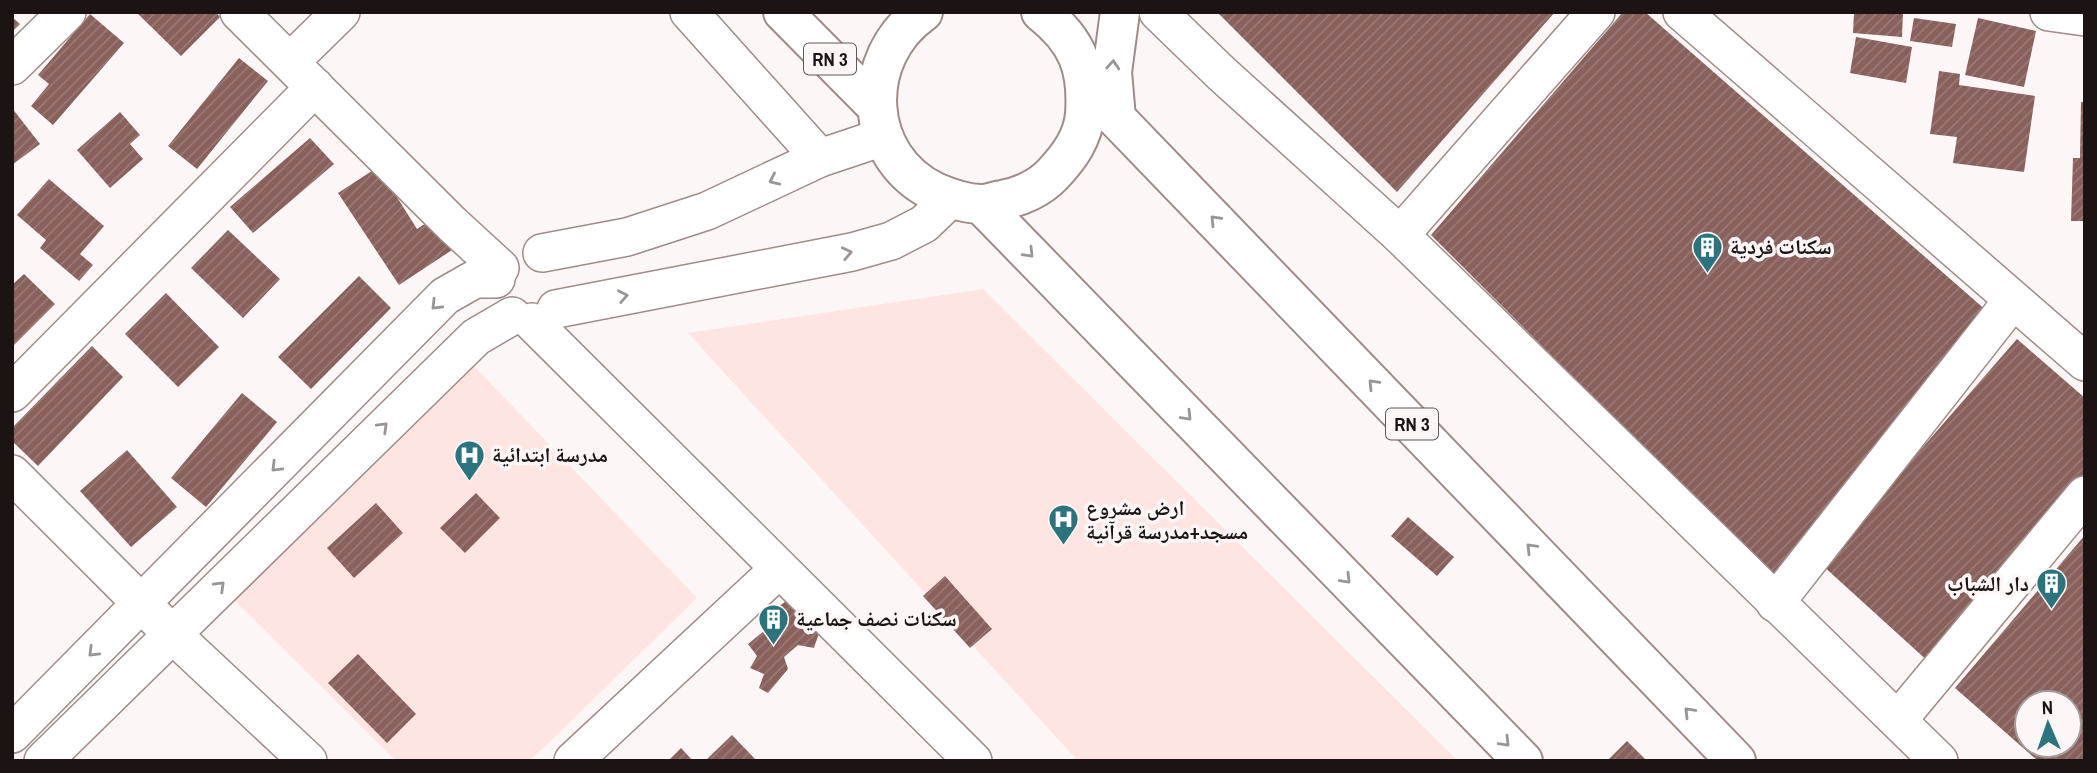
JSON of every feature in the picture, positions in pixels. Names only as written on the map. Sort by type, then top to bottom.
[{"type":"main road","name":"RN 3","points":[[783,12],[879,122]]},
{"type":"main road","points":[[923,12],[908,22],[889,47],[878,76],[879,122],[899,164],[922,185],[966,201],[1016,198],[1046,181],[1070,156],[1084,123],[1087,88],[1081,63],[1069,40],[1056,24],[1041,12]]},
{"type":"main road","points":[[1069,40],[1096,12]]},
{"type":"main road","points":[[1116,118],[1112,72],[1120,12]]},
{"type":"main road","name":"RN 3","points":[[1087,88],[1736,761]]},
{"type":"main road","points":[[966,201],[1523,761]]},
{"type":"street","points":[[12,66],[67,12]]},
{"type":"street","points":[[239,12],[452,224],[498,274]]},
{"type":"street","points":[[290,62],[341,12]]},
{"type":"street","points":[[689,12],[820,158]]},
{"type":"street","points":[[1157,12],[1400,235],[1939,761]]},
{"type":"street","points":[[1400,235],[1596,12]]},
{"type":"street","points":[[1682,12],[2085,362]]},
{"type":"street","points":[[2049,12],[2085,17]]},
{"type":"street","points":[[12,393],[315,87]]},
{"type":"street","points":[[542,253],[627,237],[707,211],[820,158],[879,122]]},
{"type":"street","points":[[43,761],[476,337],[533,316],[852,252],[891,241],[966,201]]},
{"type":"street","points":[[533,316],[566,292],[566,280],[553,259],[530,251],[518,253],[508,259],[498,274],[495,289],[503,309],[533,316],[779,569],[973,761]]},
{"type":"street","points":[[12,734],[445,296],[475,279],[498,274]]},
{"type":"street","points":[[1775,603],[2013,300]]},
{"type":"street","points":[[2043,326],[2085,331]]},
{"type":"street","points":[[12,474],[171,633],[308,761]]},
{"type":"street","points":[[1898,720],[2085,495]]},
{"type":"street","points":[[573,761],[779,569]]},
{"type":"shaded area","name":"ارض مشروع مسجد+مدرسة قرآنية","points":[[983,289],[1458,761],[1078,761],[688,333]]},
{"type":"shaded area","name":"مدرسة ابتدائية","points":[[473,365],[697,598],[530,761],[396,761],[233,599]]},
{"type":"building","points":[[136,12],[216,12],[220,17],[181,56]]},
{"type":"building","points":[[1217,12],[1555,12],[1397,192]]},
{"type":"building","name":"سكنات فردية","points":[[1623,12],[1645,12],[1988,312],[1777,581],[1431,235]]},
{"type":"building","points":[[1854,12],[1903,12],[1902,37],[1853,33]]},
{"type":"building","points":[[90,14],[124,43],[53,125],[31,106],[49,84],[38,75]]},
{"type":"building","points":[[12,17],[20,24],[12,32]]},
{"type":"building","points":[[1914,18],[1956,24],[1952,47],[1910,41]]},
{"type":"building","points":[[1978,18],[2036,31],[2024,87],[1965,75]]},
{"type":"building","points":[[1856,37],[1912,47],[1906,83],[1850,73]]},
{"type":"building","points":[[239,58],[268,81],[197,169],[168,146]]},
{"type":"building","points":[[1939,71],[1960,74],[1959,85],[2035,96],[2024,172],[1953,163],[1957,137],[1930,134]]},
{"type":"building","points":[[2081,102],[2085,102],[2085,221],[2071,221],[2073,158],[2080,158]]},
{"type":"building","points":[[12,108],[40,144],[12,165]]},
{"type":"building","points":[[120,112],[140,135],[130,144],[143,159],[110,188],[77,150]]},
{"type":"building","points":[[310,138],[334,164],[253,233],[230,207]]},
{"type":"building","points":[[378,167],[417,229],[432,219],[452,250],[399,285],[338,193]]},
{"type":"building","points":[[49,179],[104,226],[80,254],[93,265],[79,281],[40,248],[46,240],[17,215]]},
{"type":"building","points":[[228,230],[280,279],[243,318],[191,268]]},
{"type":"building","points":[[24,274],[55,304],[12,347],[12,285]]},
{"type":"building","points":[[359,276],[391,308],[311,389],[278,357]]},
{"type":"building","points":[[166,293],[219,347],[178,387],[125,334]]},
{"type":"building","points":[[2017,339],[2085,398],[2085,482],[1931,664],[1821,564]]},
{"type":"building","points":[[92,346],[123,377],[38,466],[12,441],[12,428]]},
{"type":"building","points":[[242,393],[277,422],[206,507],[171,478]]},
{"type":"building","points":[[127,450],[177,507],[131,547],[80,491]]},
{"type":"building","points":[[476,493],[500,518],[465,553],[440,528]]},
{"type":"building","points":[[376,503],[403,533],[354,578],[327,548]]},
{"type":"building","points":[[1408,517],[1454,557],[1437,576],[1391,536]]},
{"type":"building","name":"دار الشباب","points":[[2085,535],[2085,761],[2036,759],[2083,759],[2083,689],[2013,689],[2013,739],[1955,688]]},
{"type":"building","points":[[945,576],[992,629],[970,648],[923,596]]},
{"type":"building","name":"سكنات نصف جماعية","points":[[789,599],[819,633],[814,648],[798,645],[784,657],[788,669],[768,693],[759,688],[764,674],[750,668],[757,656],[748,644],[786,613],[779,606]]},
{"type":"building","points":[[358,654],[416,714],[387,743],[328,683]]},
{"type":"building","points":[[732,735],[757,761],[705,761]]},
{"type":"building","points":[[1627,741],[1647,761],[1609,759]]},
{"type":"building","points":[[681,748],[693,761],[668,761]]},
{"type":"place","name":"سكنات فردية","points":[[1707,274]]},
{"type":"place","name":"مدرسة ابتدائية","points":[[469,482]]},
{"type":"place","name":"ارض مشروع مسجد+مدرسة قرآنية","points":[[1063,547]]},
{"type":"place","name":"دار الشباب","points":[[2052,611]]},
{"type":"place","name":"سكنات نصف جماعية","points":[[773,646]]}]
